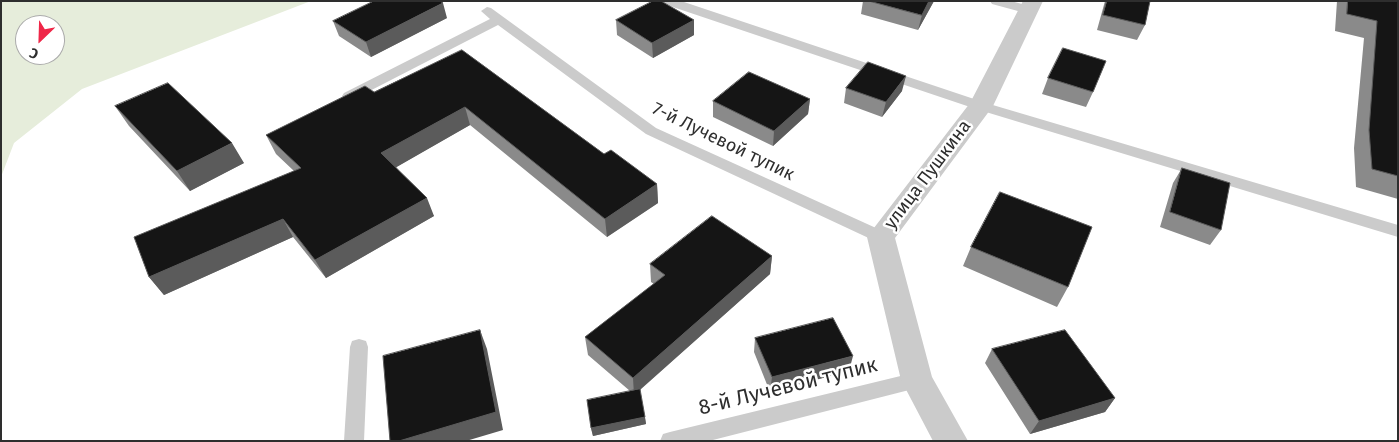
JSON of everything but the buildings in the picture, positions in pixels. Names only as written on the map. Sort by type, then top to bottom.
[{"type":"street","name":"улица Пушкина","points":[[950,441],[917,380],[881,237],[981,106],[1031,6]]},
{"type":"lane","points":[[668,1],[981,106],[1398,231]]},
{"type":"lane","points":[[996,1],[1031,6]]},
{"type":"lane","name":"7-й Лучевой тупик","points":[[340,101],[493,16],[651,131],[881,237]]},
{"type":"lane","points":[[354,441],[359,347]]},
{"type":"lane","name":"8-й Лучевой тупик","points":[[670,441],[917,380]]},
{"type":"green space","points":[[1,1],[311,1],[82,89],[14,143],[1,177]]}]
